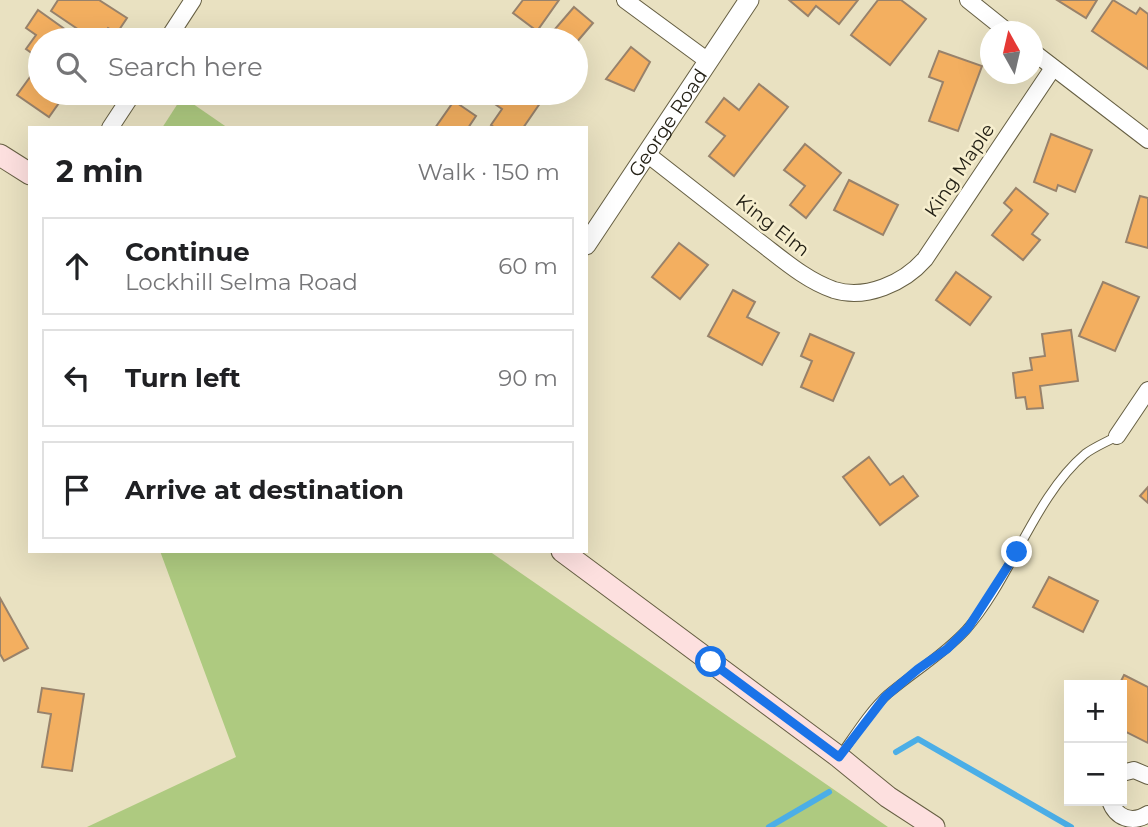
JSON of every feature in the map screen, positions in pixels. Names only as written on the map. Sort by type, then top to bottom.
[{"type":"main road","points":[[0,155],[28,173]]},
{"type":"main road","points":[[565,553],[839,757],[888,797],[934,827]]},
{"type":"street","points":[[175,28],[193,0]]},
{"type":"street","points":[[625,0],[708,61]]},
{"type":"street","name":"George Road","points":[[588,242],[749,0]]},
{"type":"street","points":[[968,0],[994,21]]},
{"type":"street","points":[[1043,60],[1148,140]]},
{"type":"street","name":"King Maple","points":[[889,286],[907,276],[925,259],[1054,68]]},
{"type":"street","points":[[111,126],[124,105]]},
{"type":"street","name":"King Elm","points":[[647,154],[802,274],[835,290],[862,292],[889,286]]},
{"type":"street","points":[[1117,436],[1148,390]]},
{"type":"street","points":[[1127,772],[1134,770],[1148,776]]},
{"type":"street","points":[[1106,827],[1112,806],[1132,819],[1148,814]]},
{"type":"lane","points":[[839,757],[885,697],[947,649],[968,628],[1041,509],[1070,470],[1086,453],[1117,436]]},
{"type":"green space","points":[[177,105],[195,105],[225,126],[163,126]]},
{"type":"green space","points":[[161,553],[492,553],[888,827],[87,827],[236,757]]},
{"type":"building","points":[[58,0],[99,0],[127,18],[120,28],[76,28],[51,11]]},
{"type":"building","points":[[523,0],[559,0],[539,28],[533,28],[513,13]]},
{"type":"building","points":[[789,0],[858,0],[839,24],[816,6],[808,16]]},
{"type":"building","points":[[878,0],[901,0],[926,19],[890,65],[851,35]]},
{"type":"building","points":[[1057,0],[1097,0],[1086,18]]},
{"type":"building","points":[[1113,0],[1136,14],[1140,8],[1148,14],[1148,69],[1092,31]]},
{"type":"building","points":[[574,7],[593,23],[588,29],[556,28]]},
{"type":"building","points":[[38,10],[63,28],[28,29],[26,28]]},
{"type":"building","points":[[631,47],[650,62],[634,91],[606,79]]},
{"type":"building","points":[[939,51],[980,65],[958,131],[929,121],[943,82],[929,77]]},
{"type":"building","points":[[28,80],[28,103],[17,95]]},
{"type":"building","points":[[759,84],[788,107],[734,176],[709,156],[725,136],[706,122],[724,98],[739,110]]},
{"type":"building","points":[[32,105],[58,105],[49,117]]},
{"type":"building","points":[[451,105],[460,105],[476,116],[469,126],[436,126]]},
{"type":"building","points":[[496,105],[539,105],[524,126],[492,126],[502,109]]},
{"type":"building","points":[[1051,134],[1092,150],[1075,192],[1058,185],[1056,191],[1034,182]]},
{"type":"building","points":[[805,144],[841,173],[806,218],[790,205],[805,186],[784,170]]},
{"type":"building","points":[[849,180],[898,205],[883,235],[834,210]]},
{"type":"building","points":[[1016,188],[1048,214],[1032,234],[1040,240],[1023,260],[992,235],[1012,210],[1004,203]]},
{"type":"building","points":[[1140,196],[1148,198],[1148,248],[1126,242]]},
{"type":"building","points":[[679,243],[708,265],[680,299],[652,277]]},
{"type":"building","points":[[956,272],[991,297],[970,325],[936,300]]},
{"type":"building","points":[[1103,282],[1139,297],[1115,351],[1079,336]]},
{"type":"building","points":[[733,290],[755,302],[747,317],[779,333],[762,365],[708,336]]},
{"type":"building","points":[[1071,330],[1078,381],[1040,386],[1043,408],[1027,409],[1025,397],[1016,398],[1013,373],[1032,370],[1030,358],[1045,356],[1042,334]]},
{"type":"building","points":[[810,334],[854,353],[833,401],[801,387],[812,361],[801,356]]},
{"type":"building","points":[[869,457],[890,485],[903,476],[918,496],[880,525],[843,477]]},
{"type":"building","points":[[1148,487],[1148,503],[1140,496]]},
{"type":"building","points":[[1049,577],[1098,601],[1083,632],[1033,607]]},
{"type":"building","points":[[0,598],[28,648],[4,661],[0,654]]},
{"type":"building","points":[[1124,675],[1148,687],[1148,743],[1127,732],[1127,680],[1122,680]]},
{"type":"building","points":[[42,688],[84,694],[72,771],[42,767],[51,714],[38,712]]},
{"type":"waterway","points":[[896,752],[918,739],[1071,827]]},
{"type":"waterway","points":[[769,827],[829,792]]},
{"type":"route","points":[[711,662],[839,757],[885,697],[947,649],[968,628],[1017,552]]}]
